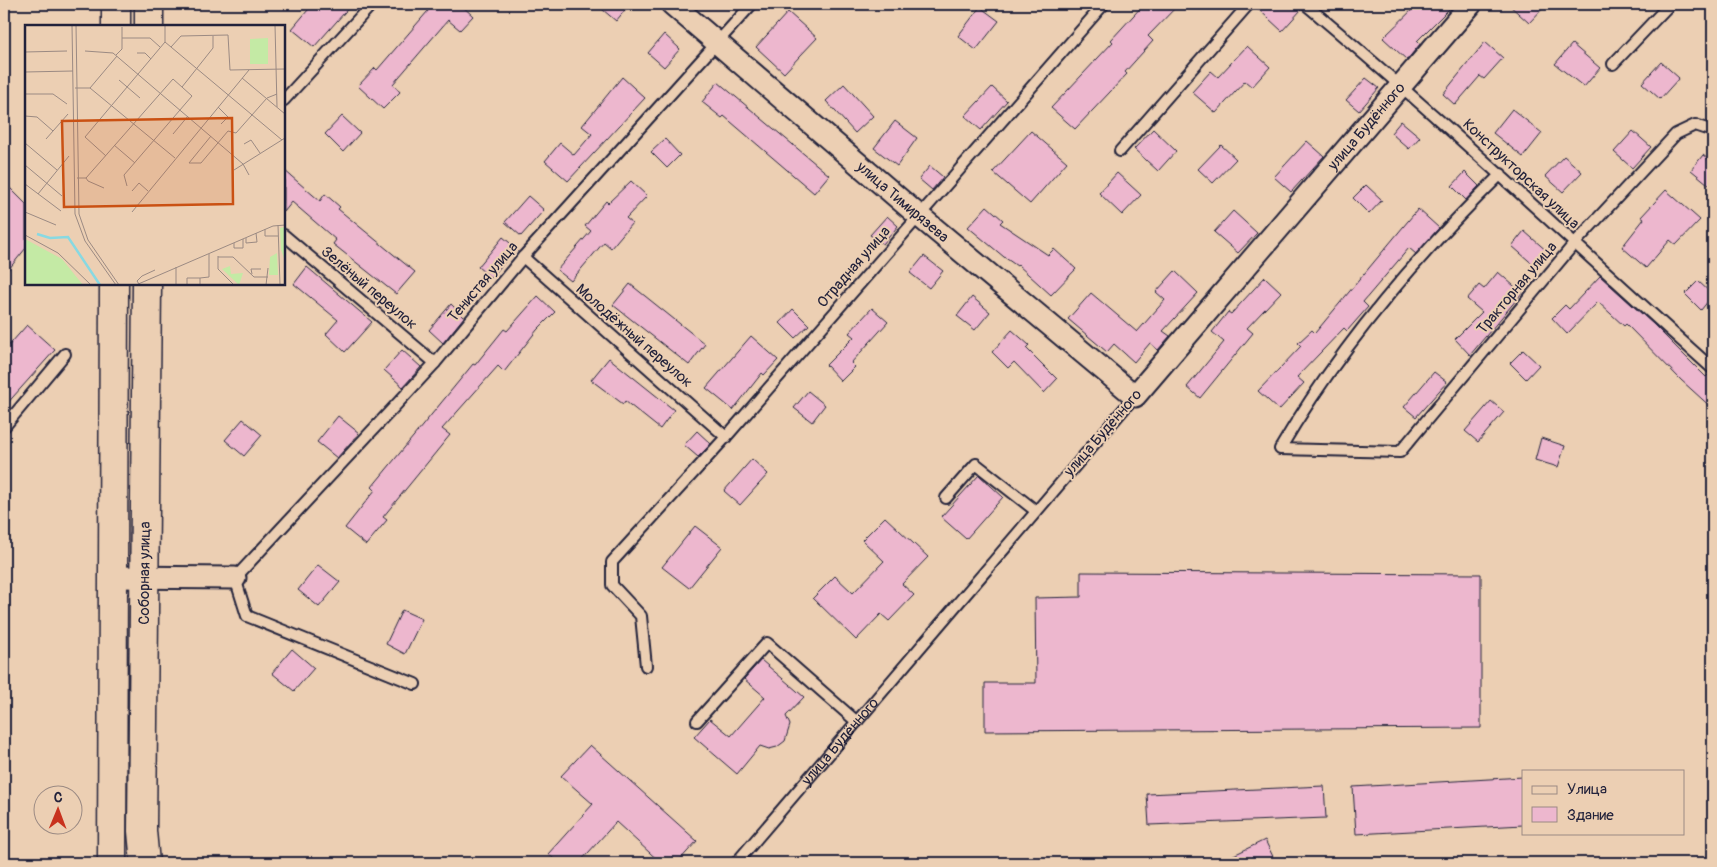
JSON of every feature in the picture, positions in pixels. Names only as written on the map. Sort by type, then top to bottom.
[{"type":"street","points":[[116,4],[116,25]]},
{"type":"street","points":[[149,4],[149,25]]},
{"type":"street","name":"улица Тимирязева","points":[[672,4],[918,215],[1135,396]]},
{"type":"street","name":"улица Будённого","points":[[1135,396],[1471,4]]},
{"type":"street","name":"Соборная улица","points":[[112,863],[114,285]]},
{"type":"street","name":"Соборная улица","points":[[145,863],[142,831],[147,285]]},
{"type":"street","points":[[113,577],[235,578]]},
{"type":"lane","points":[[285,99],[372,4]]},
{"type":"lane","name":"Тенистая улица","points":[[235,578],[435,363],[522,257],[752,4]]},
{"type":"lane","name":"Отрадная улица","points":[[646,666],[641,616],[612,585],[612,562],[726,438],[918,215],[1104,4]]},
{"type":"lane","points":[[1120,151],[1249,4]]},
{"type":"lane","name":"Конструкторская улица","points":[[1305,4],[1401,84],[1501,174],[1574,244],[1713,368]]},
{"type":"lane","points":[[1612,64],[1670,4]]},
{"type":"lane","name":"Тракторная улица","points":[[1501,174],[1460,214],[1400,282],[1309,399],[1280,450],[1400,452],[1574,244],[1676,134],[1695,125],[1713,131]]},
{"type":"lane","name":"Зелёный переулок","points":[[285,236],[435,363]]},
{"type":"lane","name":"Молодёжный переулок","points":[[522,257],[726,438]]},
{"type":"lane","points":[[4,427],[65,354]]},
{"type":"lane","name":"улица Будённого","points":[[736,863],[1135,396]]},
{"type":"lane","points":[[946,498],[976,464],[1036,511]]},
{"type":"lane","points":[[235,578],[246,616],[415,684]]},
{"type":"lane","points":[[697,721],[767,643],[857,722]]},
{"type":"building","points":[[313,4],[352,4],[314,47],[292,29]]},
{"type":"building","points":[[434,4],[460,4],[473,16],[460,30],[448,20],[393,84],[400,92],[383,109],[358,86],[375,68],[377,70]]},
{"type":"building","points":[[596,4],[630,4],[616,21]]},
{"type":"building","points":[[1144,4],[1179,4],[1148,36],[1153,41],[1125,72],[1127,74],[1075,129],[1051,108],[1113,42],[1111,40]]},
{"type":"building","points":[[1256,4],[1293,4],[1301,10],[1282,31],[1255,6]]},
{"type":"building","points":[[1418,4],[1454,4],[1417,41],[1420,44],[1407,60],[1383,38]]},
{"type":"building","points":[[1508,4],[1547,4],[1529,23]]},
{"type":"building","points":[[980,7],[999,21],[976,50],[958,36]]},
{"type":"building","points":[[788,12],[817,38],[784,73],[756,47]]},
{"type":"building","points":[[664,34],[680,49],[664,67],[648,53]]},
{"type":"building","points":[[1485,42],[1503,58],[1484,79],[1480,76],[1455,105],[1443,94]]},
{"type":"building","points":[[1572,44],[1600,68],[1584,87],[1555,64]]},
{"type":"building","points":[[1247,46],[1270,67],[1252,87],[1245,81],[1216,113],[1192,92],[1211,71],[1218,77]]},
{"type":"building","points":[[1661,62],[1679,78],[1660,99],[1642,83]]},
{"type":"building","points":[[622,77],[645,98],[568,181],[545,161],[560,143],[574,155],[592,134],[582,126]]},
{"type":"building","points":[[1366,78],[1379,88],[1359,111],[1346,100]]},
{"type":"building","points":[[718,82],[829,175],[814,193],[724,116],[722,118],[702,102]]},
{"type":"building","points":[[844,84],[873,116],[855,133],[826,101]]},
{"type":"building","points":[[992,87],[1007,101],[981,130],[965,116]]},
{"type":"building","points":[[1512,109],[1542,133],[1523,157],[1493,133]]},
{"type":"building","points":[[342,116],[360,133],[343,152],[325,134]]},
{"type":"building","points":[[895,121],[917,138],[897,166],[874,148]]},
{"type":"building","points":[[1401,121],[1420,137],[1409,149],[1391,133]]},
{"type":"building","points":[[1153,129],[1176,151],[1158,171],[1134,149]]},
{"type":"building","points":[[1031,131],[1067,162],[1030,204],[993,172]]},
{"type":"building","points":[[1633,131],[1651,147],[1632,168],[1614,152]]},
{"type":"building","points":[[665,139],[680,155],[667,168],[651,152]]},
{"type":"building","points":[[1307,141],[1324,156],[1291,192],[1274,177]]},
{"type":"building","points":[[1221,145],[1236,159],[1213,183],[1198,169]]},
{"type":"building","points":[[1703,155],[1713,163],[1713,188],[1691,170]]},
{"type":"building","points":[[1564,156],[1582,172],[1563,192],[1545,176]]},
{"type":"building","points":[[930,166],[943,177],[932,190],[919,179]]},
{"type":"building","points":[[285,171],[320,201],[325,194],[340,207],[338,209],[415,272],[396,294],[333,244],[336,240],[292,202],[285,211]]},
{"type":"building","points":[[1465,172],[1479,186],[1466,200],[1452,186]]},
{"type":"building","points":[[1117,173],[1141,195],[1122,215],[1099,193]]},
{"type":"building","points":[[631,181],[647,196],[626,218],[632,223],[611,248],[604,242],[571,281],[557,270],[591,231],[585,226],[606,201],[608,203]]},
{"type":"building","points":[[4,182],[25,203],[25,249],[4,275]]},
{"type":"building","points":[[1366,185],[1382,200],[1369,214],[1353,198]]},
{"type":"building","points":[[1666,190],[1700,220],[1676,245],[1670,240],[1646,268],[1622,247],[1644,219],[1641,217]]},
{"type":"building","points":[[528,196],[544,210],[521,236],[505,222]]},
{"type":"building","points":[[987,206],[1003,220],[1000,223],[1048,255],[1054,249],[1076,269],[1051,295],[1018,265],[1004,257],[968,227]]},
{"type":"building","points":[[1418,209],[1439,228],[1416,254],[1409,248],[1363,302],[1368,307],[1347,331],[1344,328],[1297,377],[1304,383],[1279,410],[1258,391],[1301,346],[1298,343],[1312,330],[1315,333]]},
{"type":"building","points":[[1233,211],[1257,233],[1238,253],[1214,232]]},
{"type":"building","points":[[887,216],[898,226],[883,244],[870,235]]},
{"type":"building","points":[[1524,231],[1548,252],[1536,267],[1512,246]]},
{"type":"building","points":[[503,237],[516,248],[491,278],[478,267]]},
{"type":"building","points":[[924,256],[943,271],[929,288],[910,273]]},
{"type":"building","points":[[307,267],[372,322],[345,352],[326,334],[338,320],[294,284]]},
{"type":"building","points":[[1175,271],[1198,293],[1163,331],[1170,336],[1158,350],[1150,343],[1134,362],[1114,344],[1107,352],[1068,319],[1091,293],[1137,332],[1165,300],[1156,292]]},
{"type":"building","points":[[1498,272],[1522,293],[1470,355],[1455,339],[1482,312],[1467,299],[1479,285],[1484,289]]},
{"type":"building","points":[[1600,276],[1653,324],[1706,377],[1709,374],[1713,376],[1713,409],[1681,380],[1626,324],[1624,326],[1598,302],[1567,334],[1552,318],[1565,305],[1569,309]]},
{"type":"building","points":[[1265,277],[1281,292],[1247,328],[1253,333],[1200,398],[1187,387],[1224,342],[1212,332],[1228,312],[1231,314]]},
{"type":"building","points":[[1698,281],[1713,295],[1701,310],[1685,294]]},
{"type":"building","points":[[630,284],[705,344],[689,365],[613,305]]},
{"type":"building","points":[[538,296],[555,312],[537,330],[504,372],[498,366],[442,429],[450,435],[383,517],[387,520],[366,545],[345,528],[375,490],[372,487],[473,364],[475,365],[504,329],[507,331]]},
{"type":"building","points":[[972,297],[990,312],[975,330],[957,316]]},
{"type":"building","points":[[451,304],[464,317],[443,343],[429,330]]},
{"type":"building","points":[[872,308],[888,322],[851,363],[855,367],[841,381],[826,365],[854,337],[849,333]]},
{"type":"building","points":[[793,309],[809,325],[795,338],[780,323]]},
{"type":"building","points":[[27,325],[55,350],[4,407],[4,351]]},
{"type":"building","points":[[1012,330],[1029,345],[1026,348],[1057,379],[1044,393],[1014,362],[1008,368],[992,352]]},
{"type":"building","points":[[751,336],[778,360],[764,375],[762,373],[733,410],[706,388]]},
{"type":"building","points":[[402,350],[421,367],[403,387],[384,370]]},
{"type":"building","points":[[1523,350],[1539,365],[1526,379],[1510,363]]},
{"type":"building","points":[[609,358],[674,410],[660,429],[625,401],[623,404],[591,380]]},
{"type":"building","points":[[1434,372],[1447,382],[1416,417],[1404,407]]},
{"type":"building","points":[[808,391],[825,405],[812,422],[794,408]]},
{"type":"building","points":[[1491,401],[1504,412],[1478,442],[1465,431]]},
{"type":"building","points":[[338,416],[359,433],[337,458],[317,442]]},
{"type":"building","points":[[243,419],[262,435],[244,456],[225,440]]},
{"type":"building","points":[[697,431],[711,444],[698,457],[684,445]]},
{"type":"building","points":[[1541,438],[1565,446],[1558,467],[1535,460]]},
{"type":"building","points":[[752,459],[768,474],[740,505],[724,491]]},
{"type":"building","points":[[979,475],[1003,497],[966,539],[941,517]]},
{"type":"building","points":[[885,517],[928,557],[902,584],[914,595],[889,621],[881,614],[856,640],[813,598],[835,576],[853,593],[884,561],[862,540]]},
{"type":"building","points":[[695,526],[722,547],[689,588],[662,567]]},
{"type":"building","points":[[318,565],[340,582],[319,607],[298,590]]},
{"type":"building","points":[[1081,572],[1481,574],[1481,728],[985,731],[985,683],[1036,683],[1035,598],[1081,597]]},
{"type":"building","points":[[402,610],[422,619],[405,654],[386,644]]},
{"type":"building","points":[[292,649],[314,668],[294,691],[272,673]]},
{"type":"building","points":[[761,660],[804,697],[786,716],[790,725],[785,741],[777,747],[769,749],[760,746],[737,774],[694,737],[710,719],[731,736],[765,697],[744,679]]},
{"type":"building","points":[[590,745],[697,841],[677,863],[661,863],[616,822],[579,863],[559,863],[548,854],[593,804],[561,776]]},
{"type":"building","points":[[1522,777],[1522,825],[1356,834],[1353,787]]},
{"type":"building","points":[[1324,786],[1326,818],[1149,825],[1147,794]]},
{"type":"building","points":[[1265,840],[1276,863],[1217,863]]}]
